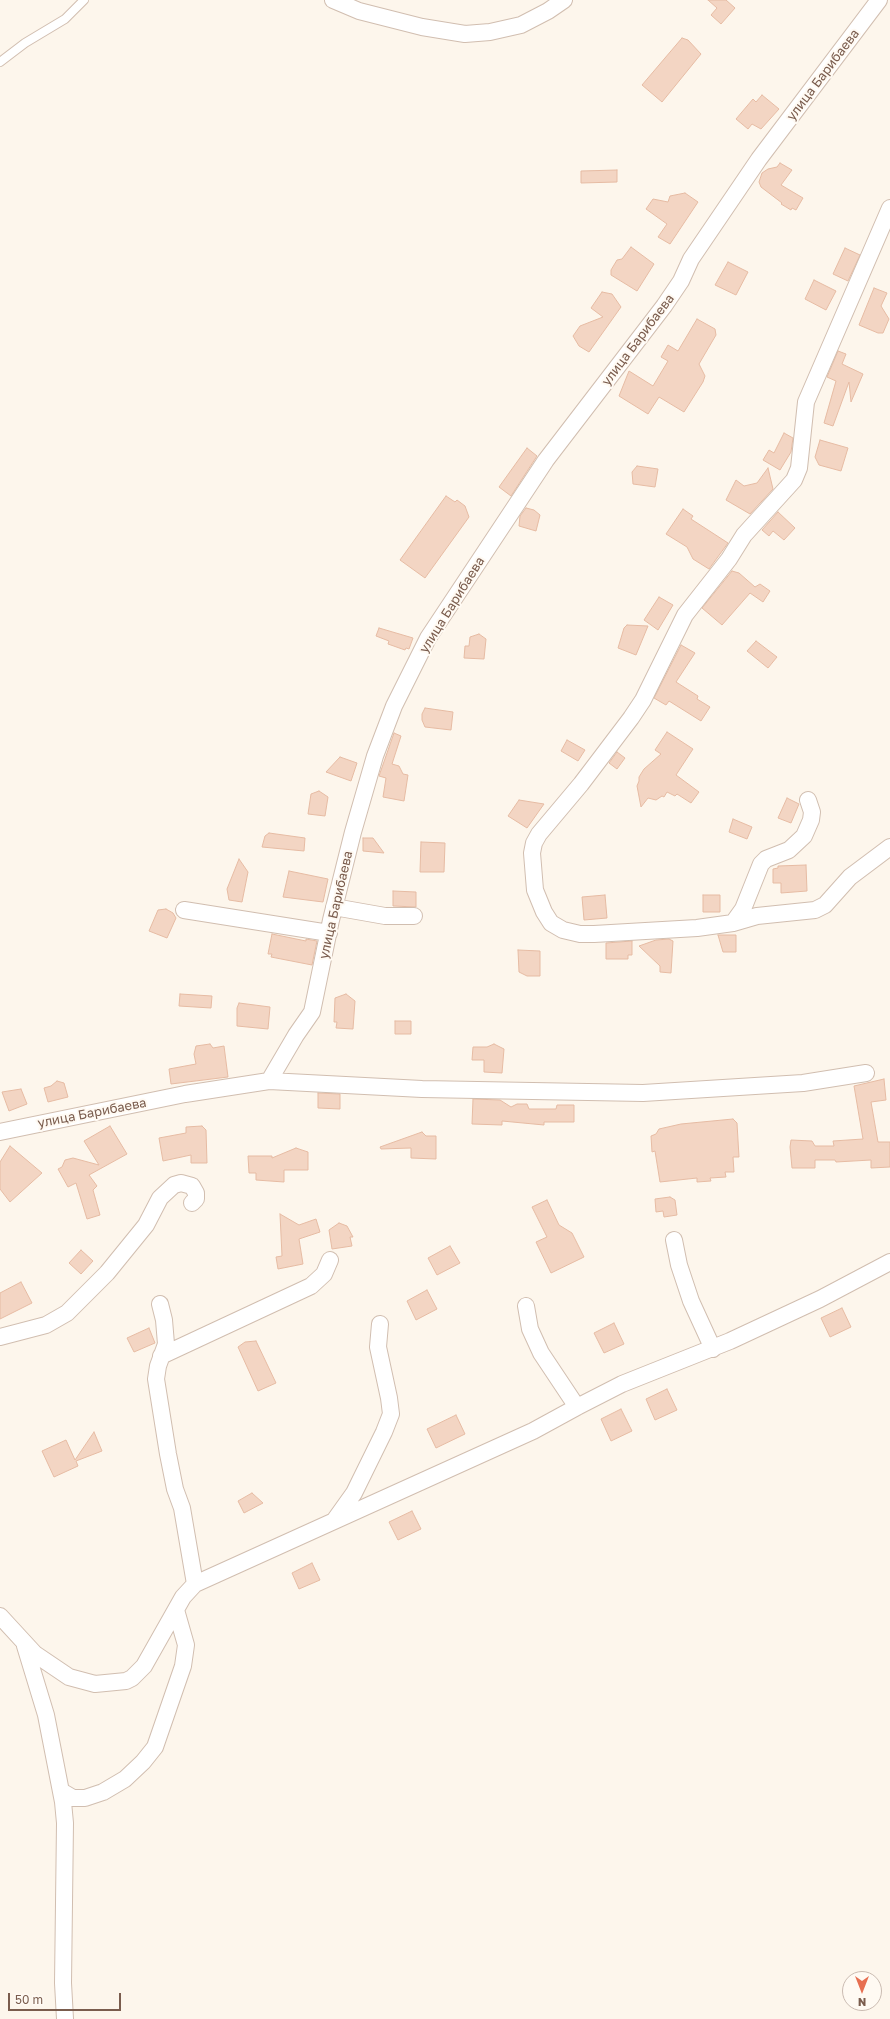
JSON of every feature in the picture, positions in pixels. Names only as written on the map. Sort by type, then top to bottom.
[{"type":"street","points":[[333,0],[373,15],[422,27],[466,34],[490,32],[521,25],[548,11],[564,0]]},
{"type":"street","name":"улица Барибаева","points":[[0,1132],[185,1094],[269,1081],[296,1035],[312,1012],[334,908],[353,832],[375,756],[394,706],[428,638],[546,460],[664,306],[681,281],[691,259],[755,165],[879,0]]},
{"type":"street","points":[[890,208],[806,402],[799,468],[794,480],[744,535],[729,559],[685,615],[643,700],[581,784],[551,819],[534,843],[532,853],[535,890],[544,912],[551,923],[563,930],[580,934],[594,934],[697,928],[733,923],[757,916],[805,912],[821,908],[850,878],[890,847]]},
{"type":"street","points":[[733,923],[743,909],[761,864],[766,859],[789,850],[804,836],[811,820],[812,812],[808,800]]},
{"type":"street","points":[[334,908],[385,916],[414,916]]},
{"type":"street","points":[[184,910],[329,933]]},
{"type":"street","points":[[269,1081],[422,1089],[643,1093],[803,1083],[866,1073]]},
{"type":"street","points":[[0,1337],[46,1325],[67,1313],[107,1273],[146,1225],[160,1198],[174,1185],[181,1183],[192,1186],[196,1193],[196,1199],[192,1203]]},
{"type":"street","points":[[674,1240],[679,1265],[691,1301],[713,1349]]},
{"type":"street","points":[[161,1356],[311,1286],[324,1274],[330,1260]]},
{"type":"street","points":[[0,1616],[44,1662],[69,1677],[95,1684],[119,1682],[132,1678],[144,1666],[159,1637],[183,1597],[195,1584],[333,1523],[533,1431],[577,1406],[622,1384],[713,1349],[820,1299],[890,1262]]},
{"type":"street","points":[[160,1304],[166,1344],[158,1366],[156,1380],[175,1489],[182,1508],[195,1584]]},
{"type":"street","points":[[526,1306],[530,1329],[541,1353],[577,1406]]},
{"type":"street","points":[[333,1523],[354,1493],[384,1432],[390,1414],[389,1398],[378,1347],[380,1324]]},
{"type":"street","points":[[61,1791],[73,1798],[86,1798],[103,1792],[125,1779],[143,1762],[155,1747],[183,1666],[186,1645],[176,1610]]},
{"type":"street","points":[[24,1642],[46,1715],[61,1791],[65,1823],[63,1983],[65,2019]]},
{"type":"lane","points":[[0,62],[25,43],[65,19],[84,0]]},
{"type":"building","points":[[708,0],[726,0],[735,8],[721,24],[711,15],[717,8]]},
{"type":"building","points":[[682,38],[688,40],[701,54],[662,102],[642,85]]},
{"type":"building","points":[[762,95],[779,109],[761,129],[752,124],[748,129],[736,119],[753,99],[756,102]]},
{"type":"building","points":[[780,163],[792,170],[781,185],[803,198],[796,210],[792,208],[791,210],[781,204],[782,203],[761,187],[759,182],[762,173],[768,169],[777,167]]},
{"type":"building","points":[[617,170],[617,182],[581,183],[581,171]]},
{"type":"building","points":[[685,193],[698,202],[670,244],[658,237],[667,224],[646,209],[653,199],[668,202],[670,196]]},
{"type":"building","points":[[631,247],[654,264],[637,291],[611,275],[611,270],[617,260],[622,259]]},
{"type":"building","points":[[845,248],[860,255],[848,281],[833,274]]},
{"type":"building","points":[[728,262],[748,272],[736,295],[715,285]]},
{"type":"building","points":[[814,280],[836,291],[826,310],[805,299]]},
{"type":"building","points":[[874,288],[887,293],[881,306],[889,319],[883,333],[878,333],[859,325]]},
{"type":"building","points":[[602,292],[612,294],[621,307],[589,352],[579,346],[573,336],[580,326],[603,317],[591,308]]},
{"type":"building","points":[[697,319],[715,329],[716,335],[699,364],[705,376],[703,382],[684,412],[659,397],[648,414],[619,396],[629,371],[653,386],[668,361],[661,357],[668,345],[678,351]]},
{"type":"building","points":[[838,351],[846,354],[842,364],[863,374],[851,402],[849,382],[833,426],[824,423],[836,381],[827,377]]},
{"type":"building","points":[[784,433],[793,438],[791,452],[780,470],[763,460],[769,450],[774,453]]},
{"type":"building","points":[[820,440],[848,448],[841,471],[819,465],[815,457]]},
{"type":"building","points":[[527,448],[537,456],[511,496],[499,487]]},
{"type":"building","points":[[637,466],[658,469],[655,487],[633,484],[632,472]]},
{"type":"building","points":[[768,468],[773,489],[750,514],[726,500],[736,480],[744,486],[757,483]]},
{"type":"building","points":[[446,496],[455,502],[457,500],[465,506],[469,517],[425,578],[400,560]]},
{"type":"building","points":[[526,508],[534,510],[540,515],[536,531],[519,526],[520,516]]},
{"type":"building","points":[[683,509],[693,516],[691,519],[728,543],[709,569],[693,559],[687,547],[666,534]]},
{"type":"building","points":[[778,512],[795,528],[784,540],[773,531],[769,536],[762,530]]},
{"type":"building","points":[[732,571],[739,573],[755,587],[760,584],[770,591],[763,602],[750,593],[722,625],[702,608]]},
{"type":"building","points":[[659,597],[673,605],[658,630],[644,620]]},
{"type":"building","points":[[627,625],[648,626],[636,655],[618,648],[624,628]]},
{"type":"building","points":[[379,628],[413,638],[409,649],[406,648],[405,650],[388,644],[389,641],[376,636]]},
{"type":"building","points":[[479,634],[486,639],[484,659],[464,658],[465,646],[469,646],[470,637]]},
{"type":"building","points":[[756,641],[777,657],[768,668],[747,651]]},
{"type":"building","points":[[681,645],[695,653],[676,682],[698,696],[697,699],[710,707],[701,721],[669,701],[666,705],[654,698]]},
{"type":"building","points":[[425,708],[453,712],[451,730],[425,727],[422,720],[422,714]]},
{"type":"building","points":[[667,732],[693,749],[676,775],[699,792],[691,803],[677,794],[675,796],[667,792],[664,797],[662,796],[656,800],[648,798],[641,807],[637,786],[639,777],[644,769],[661,754],[655,750]]},
{"type":"building","points":[[394,733],[401,736],[392,764],[399,766],[403,774],[408,775],[404,801],[383,797],[386,778],[379,776]]},
{"type":"building","points":[[567,740],[585,750],[578,761],[561,751]]},
{"type":"building","points":[[617,752],[625,758],[617,769],[609,763]]},
{"type":"building","points":[[340,757],[357,763],[351,781],[326,772]]},
{"type":"building","points":[[319,791],[328,797],[325,816],[308,814],[311,794]]},
{"type":"building","points":[[787,798],[799,804],[791,823],[778,818]]},
{"type":"building","points":[[519,800],[544,804],[527,828],[508,816]]},
{"type":"building","points":[[733,819],[752,827],[747,839],[729,832]]},
{"type":"building","points":[[269,833],[305,838],[304,851],[262,847],[265,836]]},
{"type":"building","points":[[363,838],[373,838],[384,853],[363,851]]},
{"type":"building","points":[[421,842],[445,843],[444,872],[420,872]]},
{"type":"building","points":[[239,859],[248,872],[242,902],[229,900],[227,889]]},
{"type":"building","points":[[806,865],[807,891],[781,893],[781,883],[773,883],[773,869],[778,868],[778,866]]},
{"type":"building","points":[[289,871],[328,879],[323,902],[283,897]]},
{"type":"building","points":[[393,891],[416,892],[416,907],[393,906]]},
{"type":"building","points":[[605,895],[607,918],[584,920],[582,897]]},
{"type":"building","points":[[703,895],[720,895],[720,912],[703,912]]},
{"type":"building","points":[[166,909],[173,913],[176,918],[167,938],[149,931],[158,910]]},
{"type":"building","points":[[272,934],[306,941],[306,939],[317,941],[312,965],[271,957],[272,954],[268,954]]},
{"type":"building","points":[[718,935],[736,935],[736,952],[723,952]]},
{"type":"building","points":[[669,939],[673,941],[671,973],[660,972],[660,966],[639,946],[656,940]]},
{"type":"building","points":[[632,941],[632,955],[628,955],[628,959],[606,959],[606,943]]},
{"type":"building","points":[[518,950],[540,951],[540,976],[527,976],[519,972]]},
{"type":"building","points":[[180,994],[212,996],[211,1008],[179,1006]]},
{"type":"building","points":[[346,994],[355,1001],[353,1029],[336,1028],[337,1022],[334,1022],[335,998]]},
{"type":"building","points":[[239,1003],[270,1007],[268,1029],[237,1026],[237,1008]]},
{"type":"building","points":[[395,1021],[411,1021],[411,1034],[395,1034]]},
{"type":"building","points":[[210,1044],[213,1048],[224,1046],[228,1077],[171,1084],[169,1069],[196,1064],[194,1054],[196,1046]]},
{"type":"building","points":[[494,1044],[504,1049],[502,1073],[484,1072],[484,1060],[472,1060],[473,1047],[487,1047]]},
{"type":"building","points":[[884,1079],[886,1100],[871,1102],[878,1142],[890,1142],[890,1167],[871,1168],[871,1160],[836,1162],[835,1160],[815,1160],[815,1168],[792,1168],[790,1147],[791,1140],[812,1141],[815,1146],[834,1146],[833,1141],[863,1139],[854,1086]]},
{"type":"building","points":[[57,1081],[64,1083],[68,1097],[48,1102],[44,1088],[51,1086]]},
{"type":"building","points":[[21,1089],[27,1104],[9,1111],[2,1092]]},
{"type":"building","points":[[318,1093],[340,1094],[340,1109],[318,1108]]},
{"type":"building","points":[[473,1099],[500,1100],[511,1107],[517,1104],[527,1104],[529,1109],[556,1109],[557,1105],[574,1105],[574,1122],[544,1122],[544,1125],[502,1121],[502,1125],[472,1124]]},
{"type":"building","points":[[733,1119],[737,1123],[739,1157],[733,1157],[734,1172],[725,1172],[726,1177],[710,1178],[711,1181],[697,1182],[697,1178],[660,1182],[655,1151],[652,1152],[651,1136],[656,1134],[659,1129],[681,1124]]},
{"type":"building","points":[[110,1126],[127,1154],[89,1175],[97,1186],[93,1190],[100,1215],[87,1219],[76,1183],[68,1187],[58,1169],[62,1167],[65,1160],[73,1158],[99,1165],[84,1141]]},
{"type":"building","points":[[202,1126],[206,1130],[207,1163],[191,1163],[191,1155],[163,1161],[159,1138],[186,1133],[186,1127]]},
{"type":"building","points":[[422,1132],[426,1136],[436,1136],[436,1159],[411,1158],[411,1148],[381,1149],[380,1147]]},
{"type":"building","points":[[10,1146],[42,1173],[10,1202],[0,1189],[0,1162]]},
{"type":"building","points":[[296,1148],[308,1152],[308,1170],[284,1170],[284,1182],[256,1180],[256,1173],[249,1173],[248,1156],[272,1156],[272,1158]]},
{"type":"building","points":[[670,1197],[675,1200],[677,1215],[664,1217],[663,1211],[656,1212],[655,1199]]},
{"type":"building","points":[[547,1200],[559,1225],[572,1233],[584,1257],[551,1273],[536,1242],[547,1237],[532,1207]]},
{"type":"building","points":[[280,1214],[299,1225],[316,1219],[320,1232],[299,1239],[303,1264],[278,1269],[276,1257],[282,1256]]},
{"type":"building","points":[[339,1223],[347,1226],[353,1237],[350,1237],[352,1246],[332,1249],[329,1230]]},
{"type":"building","points":[[450,1246],[460,1263],[437,1275],[428,1258]]},
{"type":"building","points":[[81,1250],[93,1261],[81,1274],[69,1263]]},
{"type":"building","points":[[21,1282],[32,1303],[0,1319],[0,1293]]},
{"type":"building","points":[[427,1290],[437,1309],[416,1320],[407,1301]]},
{"type":"building","points":[[842,1308],[851,1327],[830,1337],[821,1318]]},
{"type":"building","points":[[614,1323],[624,1344],[604,1353],[594,1333]]},
{"type":"building","points":[[149,1328],[155,1343],[134,1352],[127,1338]]},
{"type":"building","points":[[256,1341],[276,1383],[258,1391],[238,1347],[245,1342]]},
{"type":"building","points":[[667,1389],[677,1410],[655,1420],[646,1399]]},
{"type":"building","points":[[621,1409],[632,1431],[611,1441],[601,1419]]},
{"type":"building","points":[[456,1415],[465,1434],[436,1448],[427,1429]]},
{"type":"building","points":[[94,1432],[102,1451],[76,1461],[78,1466],[54,1477],[42,1451],[66,1440],[75,1460]]},
{"type":"building","points":[[252,1493],[263,1503],[244,1513],[238,1501]]},
{"type":"building","points":[[412,1511],[421,1529],[398,1540],[389,1522]]},
{"type":"building","points":[[312,1563],[320,1580],[299,1589],[292,1573]]}]
